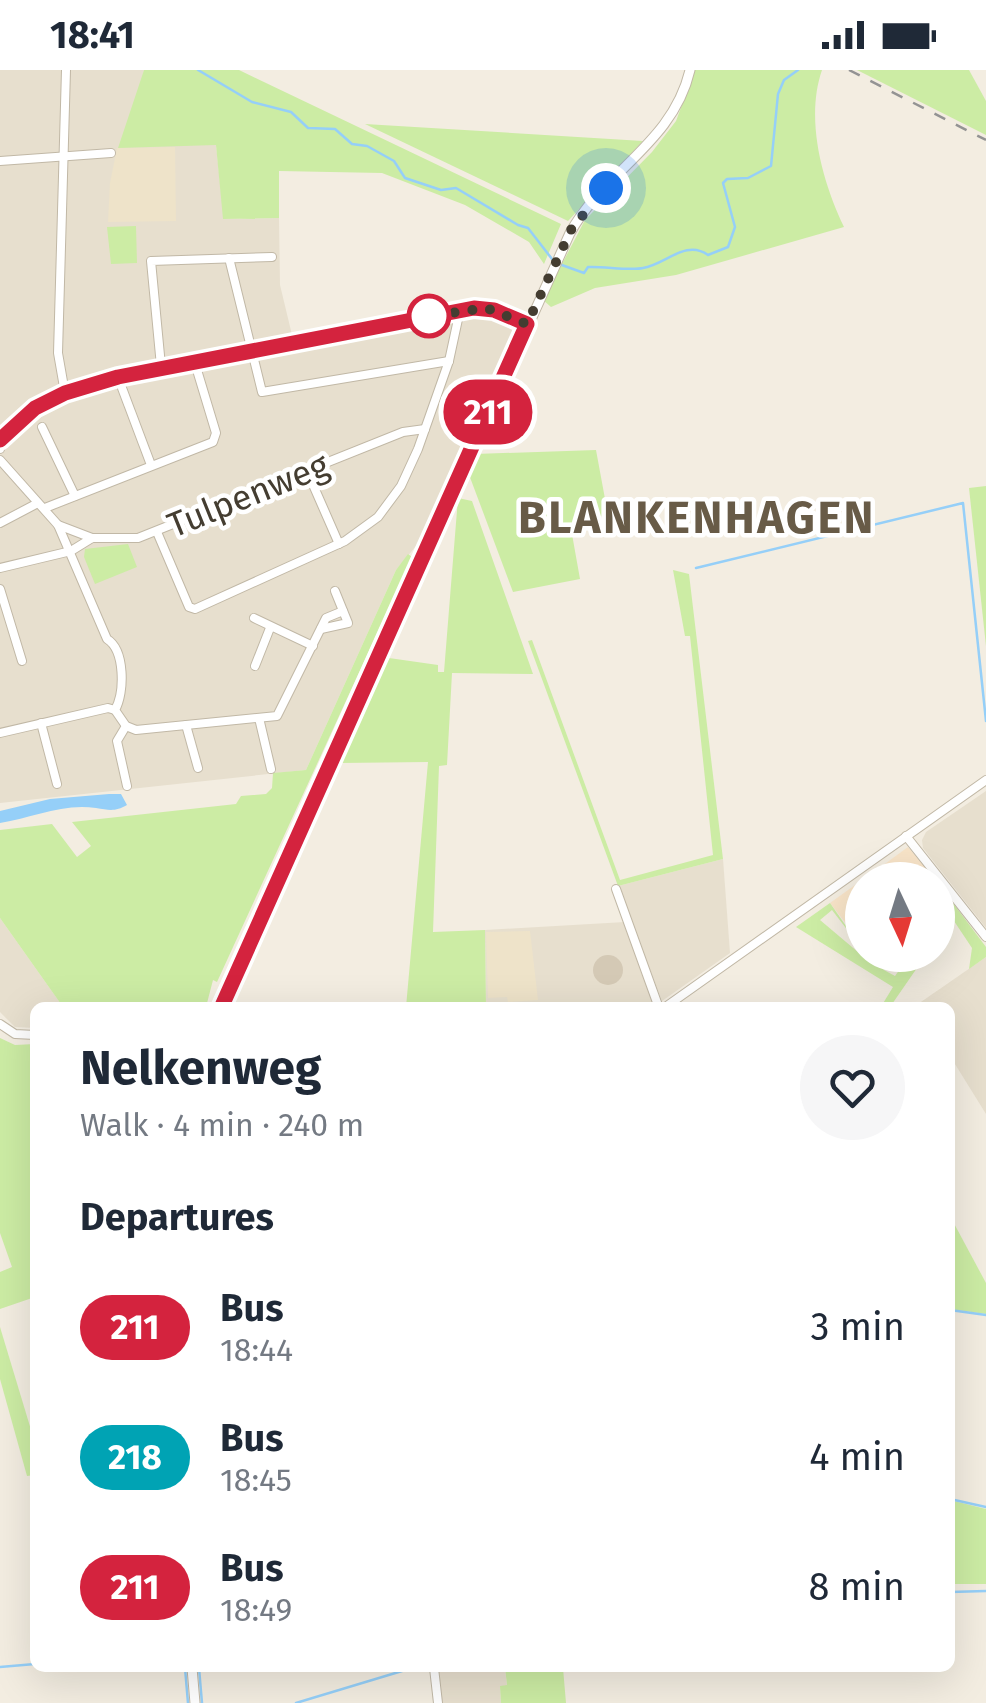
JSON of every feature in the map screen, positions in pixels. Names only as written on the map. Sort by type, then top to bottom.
[{"type":"street","points":[[65,393],[58,353],[66,70]]},
{"type":"street","points":[[224,1002],[556,262],[582,214],[660,134],[679,102],[690,70]]},
{"type":"street","points":[[0,160],[110,154]]},
{"type":"street","points":[[162,366],[151,261],[272,257]]},
{"type":"street","points":[[228,258],[262,392],[449,361]]},
{"type":"street","points":[[0,440],[35,408],[65,393],[162,366],[460,310],[486,308],[527,324]]},
{"type":"street","points":[[157,532],[189,607],[196,609],[364,530],[394,497],[424,429],[449,361],[460,310]]},
{"type":"street","points":[[0,523],[216,438],[197,370]]},
{"type":"street","points":[[122,388],[150,466]]},
{"type":"street","points":[[42,427],[75,496]]},
{"type":"street","name":"Tulpenweg","points":[[92,538],[130,540],[157,532],[403,432],[424,429]]},
{"type":"street","points":[[0,460],[58,524],[106,639],[114,644],[123,690],[115,710]]},
{"type":"street","points":[[307,471],[339,544]]},
{"type":"street","points":[[58,524],[92,538]]},
{"type":"street","points":[[0,568],[71,551],[92,538]]},
{"type":"street","points":[[0,589],[22,661]]},
{"type":"street","points":[[0,733],[108,708],[115,710],[126,726],[136,730],[259,718],[282,712],[322,629],[348,623],[335,591]]},
{"type":"street","points":[[254,618],[313,646]]},
{"type":"street","points":[[255,666],[270,628]]},
{"type":"street","points":[[259,718],[271,769]]},
{"type":"street","points":[[41,723],[57,784]]},
{"type":"street","points":[[186,725],[198,768]]},
{"type":"street","points":[[126,726],[117,740],[128,786]]},
{"type":"street","points":[[671,1002],[986,780]]},
{"type":"street","points":[[906,836],[986,938]]},
{"type":"street","points":[[616,889],[660,1002]]},
{"type":"street","points":[[2,1030],[30,1034]]},
{"type":"street","points":[[192,1672],[195,1703]]},
{"type":"street","points":[[434,1672],[438,1703]]},
{"type":"shaded area","points":[[0,70],[144,70],[143,77],[216,145],[224,219],[279,218],[280,285],[292,335],[155,360],[65,388],[33,402],[0,429]]},
{"type":"shaded area","points":[[175,147],[176,221],[108,222],[117,148]]},
{"type":"shaded area","points":[[476,314],[510,324],[514,334],[426,534],[396,570],[306,770],[0,803],[0,455],[15,431],[64,401],[119,383]]},
{"type":"shaded area","points":[[986,791],[986,928],[955,889],[955,862],[934,862],[923,848],[926,832]]},
{"type":"shaded area","points":[[908,847],[921,862],[888,862]]},
{"type":"shaded area","points":[[723,859],[730,953],[662,1001],[618,886]]},
{"type":"shaded area","points":[[845,892],[845,922],[830,903]]},
{"type":"shaded area","points":[[0,918],[59,1002],[30,1002],[30,1028],[15,1027],[0,1012]]},
{"type":"shaded area","points":[[625,922],[653,1000],[486,1002],[485,930]]},
{"type":"shaded area","points":[[530,931],[538,1000],[508,1002],[507,997],[488,998],[486,932]]},
{"type":"shaded area","points":[[986,957],[986,1114],[955,1064],[955,1002],[921,1002]]},
{"type":"shaded area","points":[[438,1672],[505,1672],[507,1686],[500,1687],[501,1703],[442,1703]]},
{"type":"green space","points":[[144,70],[239,70],[561,224],[544,264],[529,242],[465,205],[382,173],[279,171],[279,218],[223,219],[216,145],[118,148]]},
{"type":"green space","points":[[695,70],[822,70],[815,109],[818,150],[844,227],[676,275],[595,288],[551,307],[543,300],[585,220],[652,152],[676,121]]},
{"type":"green space","points":[[857,70],[969,70],[986,101],[986,135]]},
{"type":"green space","points":[[365,124],[643,141],[568,221]]},
{"type":"green space","points":[[136,226],[137,263],[111,264],[107,227]]},
{"type":"green space","points":[[596,450],[608,515],[570,523],[580,579],[513,592],[468,472],[475,454]]},
{"type":"green space","points":[[986,486],[986,646],[969,488]]},
{"type":"green space","points":[[458,498],[472,501],[533,674],[452,673],[447,765],[439,766],[433,932],[485,930],[486,1002],[406,1002],[428,762],[340,763],[389,658],[438,665],[438,672],[444,672]]},
{"type":"green space","points":[[128,544],[137,567],[95,584],[84,557],[85,549]]},
{"type":"green space","points":[[408,554],[412,557],[217,982],[213,980],[207,1002],[59,1002],[0,918],[0,830],[52,824],[77,857],[91,846],[72,822],[236,804],[241,796],[266,794],[272,788],[273,773],[306,770],[396,570]]},
{"type":"green space","points":[[673,570],[689,574],[723,859],[618,886],[528,641],[532,640],[620,880],[713,855],[690,636],[685,636]]},
{"type":"green space","points":[[830,903],[845,927],[832,910],[820,920],[845,941],[845,957],[796,927]]},
{"type":"green space","points":[[955,906],[986,947],[986,957],[969,969],[972,948],[955,922]]},
{"type":"green space","points":[[869,972],[895,976],[898,972],[914,972],[893,1002],[884,1002],[893,987]]},
{"type":"green space","points":[[0,1038],[15,1045],[30,1044],[30,1299],[0,1309],[0,1272],[12,1267],[0,1233]]},
{"type":"green space","points":[[955,1225],[986,1283],[986,1314],[955,1310]]},
{"type":"green space","points":[[0,1327],[30,1426],[30,1476],[27,1476],[0,1379]]},
{"type":"green space","points":[[955,1501],[986,1509],[986,1584],[955,1584]]},
{"type":"green space","points":[[505,1672],[563,1672],[566,1703],[501,1703],[500,1686],[507,1685]]},
{"type":"water","points":[[121,794],[127,805],[112,810],[59,809],[0,823],[0,811],[50,799]]},
{"type":"building","points":[[608,955],[619,959],[623,970],[619,981],[608,985],[597,981],[593,970],[597,959]]},
{"type":"waterway","points":[[198,70],[252,102],[291,112],[308,128],[335,129],[352,144],[367,146],[394,161],[405,178],[441,190],[456,188],[528,228],[552,259]]},
{"type":"waterway","points":[[559,264],[584,273],[588,267],[638,269],[684,251],[708,255],[728,247],[735,227],[723,183],[727,179],[748,178],[771,166],[778,94],[784,80],[798,70]]},
{"type":"waterway","points":[[696,568],[963,503],[986,721]]},
{"type":"waterway","points":[[231,1002],[373,685]]},
{"type":"waterway","points":[[288,843],[335,738]]},
{"type":"waterway","points":[[219,1002],[284,851]]},
{"type":"waterway","points":[[955,1311],[986,1315]]},
{"type":"waterway","points":[[955,1500],[986,1507]]},
{"type":"waterway","points":[[955,1592],[986,1591]]},
{"type":"waterway","points":[[0,1667],[30,1664]]},
{"type":"waterway","points":[[185,1672],[188,1703]]},
{"type":"waterway","points":[[199,1672],[202,1703]]},
{"type":"waterway","points":[[296,1703],[399,1672]]},
{"type":"railway","points":[[849,70],[986,140]]},
{"type":"bus line","name":"211","points":[[0,440],[35,408],[65,393],[162,366],[474,308],[494,310],[527,324],[224,1002]]},
{"type":"district","name":"BLANKENHAGEN","points":[[697,517]]},
{"type":"route","points":[[429,316],[424,317],[486,308],[527,324],[572,228],[606,188]]}]
